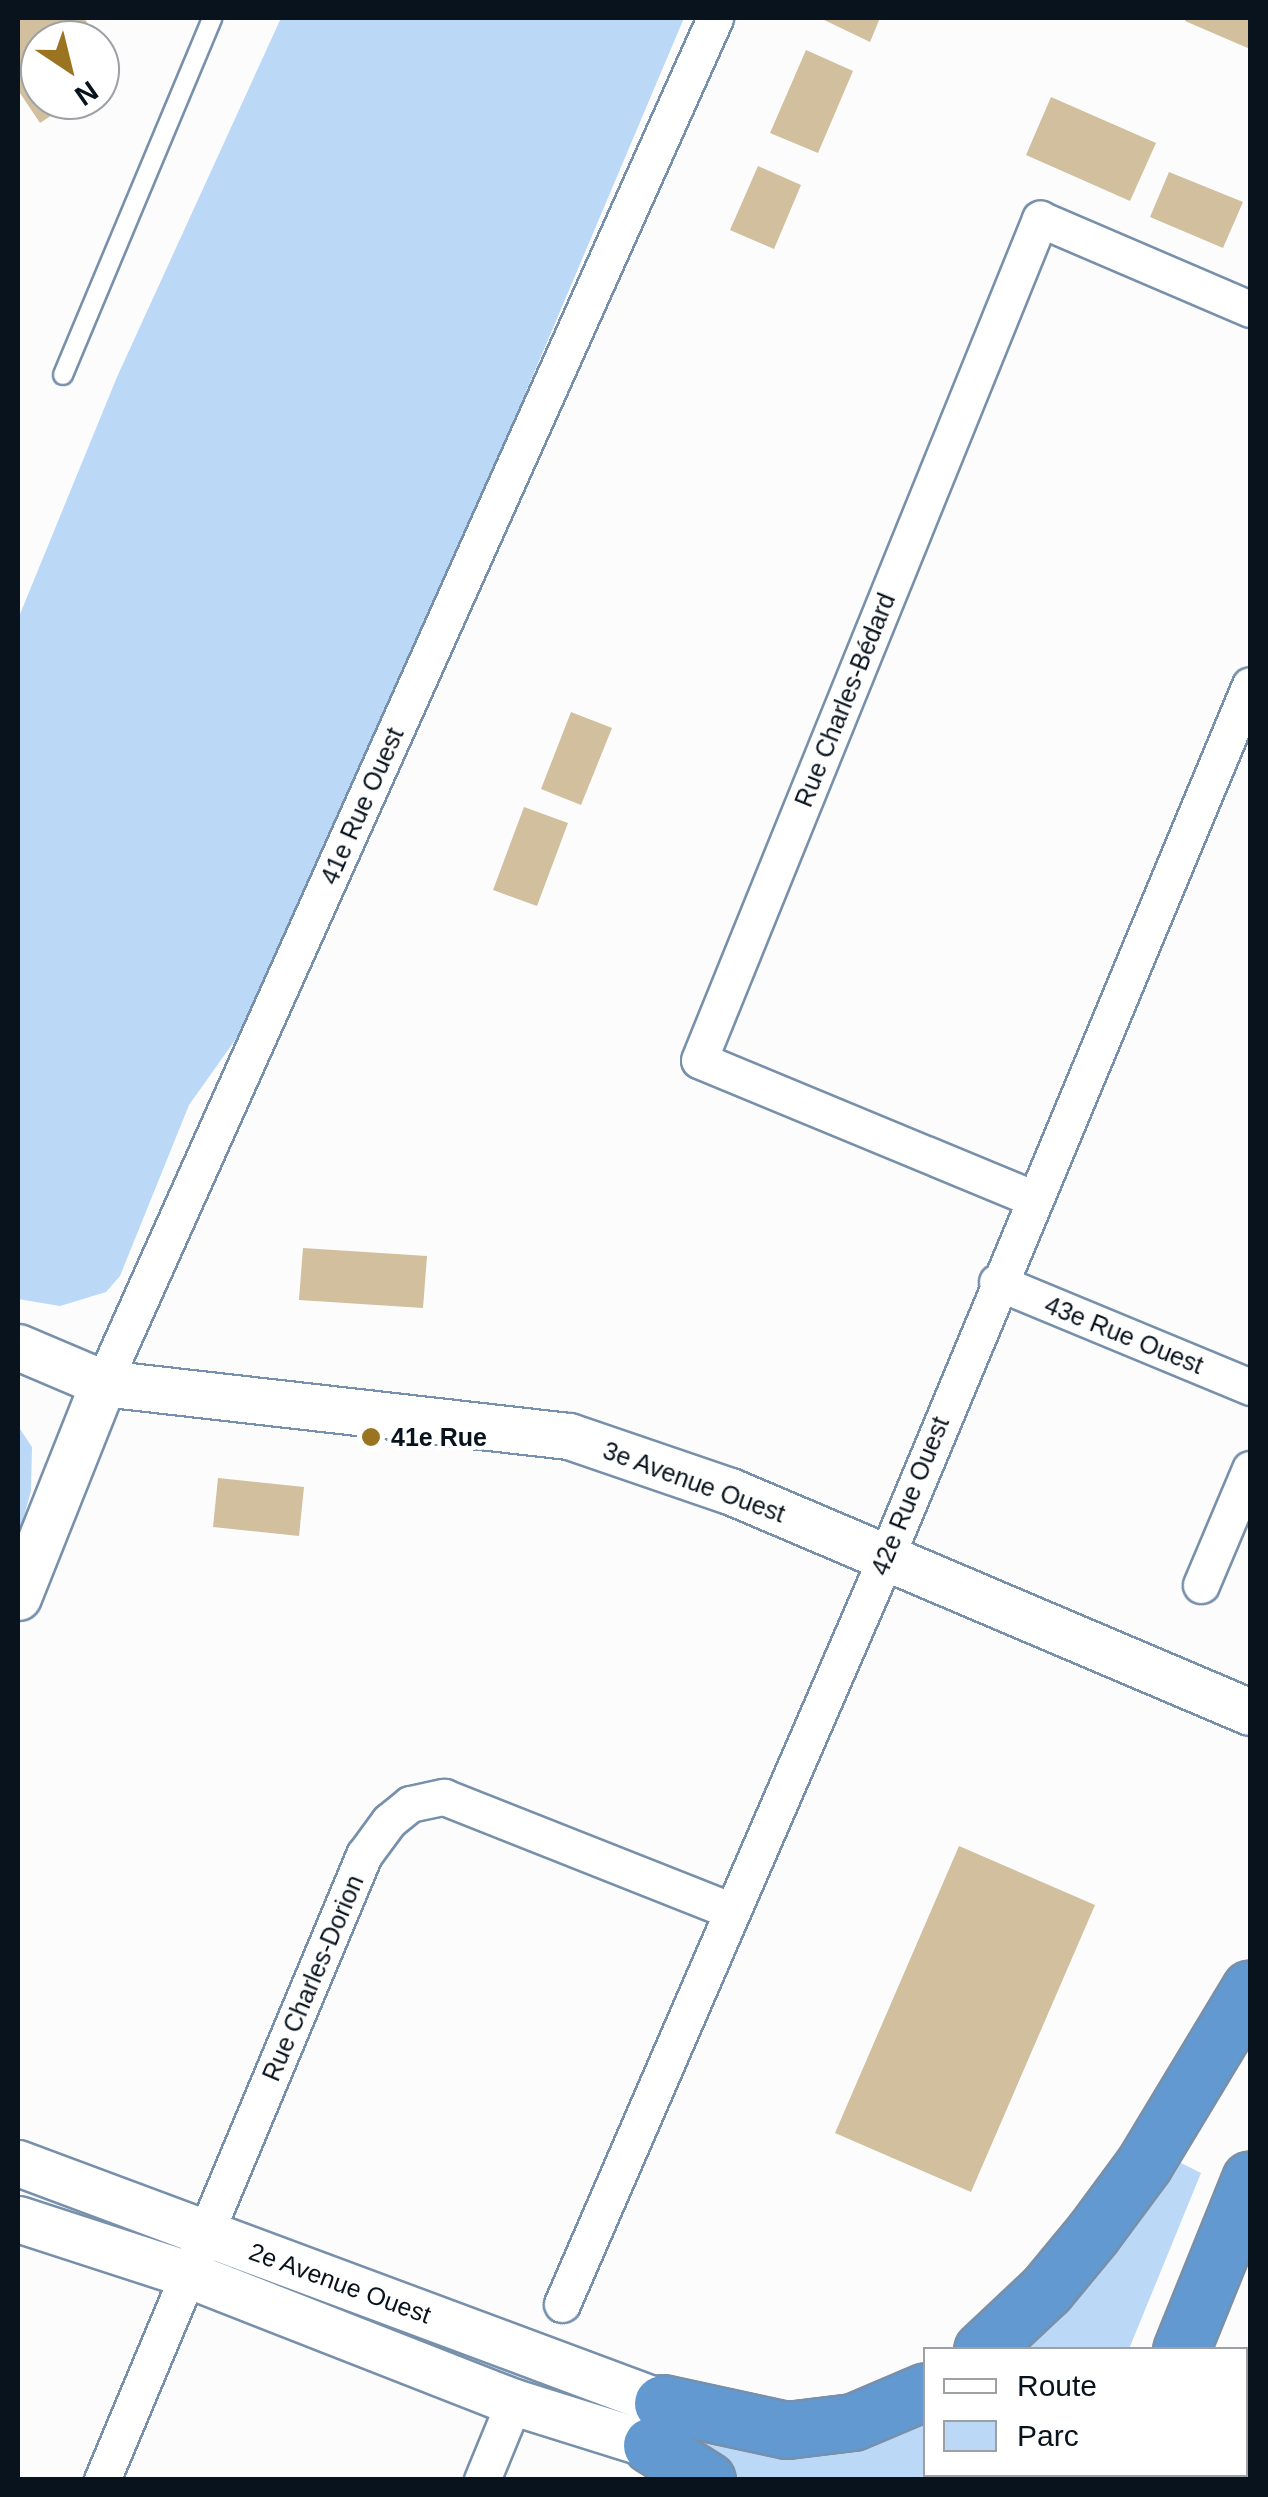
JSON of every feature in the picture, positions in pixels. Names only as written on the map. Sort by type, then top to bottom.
[{"type":"highway","points":[[985,2347],[1046,2290],[1104,2219],[1250,1988]]},
{"type":"highway","points":[[1182,2347],[1250,2178]]},
{"type":"highway","points":[[657,2424],[787,2430],[854,2422],[923,2392]]},
{"type":"highway","points":[[657,2424],[707,2480]]},
{"type":"street","name":"41e Rue Ouest","points":[[18,1598],[103,1383],[715,18]]},
{"type":"street","name":"Rue Charles-Bédard","points":[[1032,1198],[699,1060],[1040,219],[1250,309]]},
{"type":"street","name":"42e Rue Ouest","points":[[562,2304],[884,1562],[996,1282],[1250,684]]},
{"type":"street","name":"43e Rue Ouest","points":[[996,1282],[1250,1387]]},
{"type":"street","name":"3e Avenue Ouest","points":[[18,1347],[103,1383],[570,1436],[730,1491],[884,1562],[1250,1712]]},
{"type":"street","points":[[1202,1585],[1250,1469]]},
{"type":"street","name":"Rue Charles-Dorion","points":[[102,2480],[364,1855],[410,1804],[444,1797],[479,1806],[730,1910]]},
{"type":"street","name":"2e Avenue Ouest","points":[[18,2163],[197,2254],[514,2402],[657,2424]]},
{"type":"street","name":"2e Avenue Ouest","points":[[18,2219],[197,2254],[657,2424]]},
{"type":"street","points":[[482,2480],[514,2402]]},
{"type":"lane","points":[[63,375],[212,18]]},
{"type":"green space","points":[[281,18],[684,18],[277,981],[189,1105],[120,1276],[106,1292],[60,1306],[18,1299],[18,619],[117,377]]},
{"type":"green space","points":[[18,1426],[32,1447],[31,1491],[18,1538]]},
{"type":"green space","points":[[1175,2160],[1201,2173],[1130,2347],[1022,2347]]},
{"type":"green space","points":[[923,2424],[923,2477],[741,2479],[702,2452],[708,2440],[748,2451],[831,2453]]},
{"type":"building","points":[[18,18],[84,18],[20,20],[20,93]]},
{"type":"building","points":[[820,18],[880,18],[870,42]]},
{"type":"building","points":[[1250,18],[1250,49],[1185,21]]},
{"type":"building","points":[[806,50],[853,71],[818,153],[770,133]]},
{"type":"building","points":[[1051,97],[1156,143],[1130,201],[1026,155]]},
{"type":"building","points":[[758,166],[801,185],[774,249],[730,230]]},
{"type":"building","points":[[1169,172],[1243,202],[1223,248],[1150,217]]},
{"type":"building","points":[[571,712],[612,728],[581,805],[541,789]]},
{"type":"building","points":[[524,807],[568,823],[537,906],[493,890]]},
{"type":"building","points":[[303,1248],[427,1256],[423,1308],[299,1300]]},
{"type":"building","points":[[218,1478],[304,1487],[299,1536],[213,1527]]},
{"type":"building","points":[[959,1846],[1095,1905],[971,2192],[835,2133]]},
{"type":"place","name":"41e Rue","points":[[371,1437]]}]
